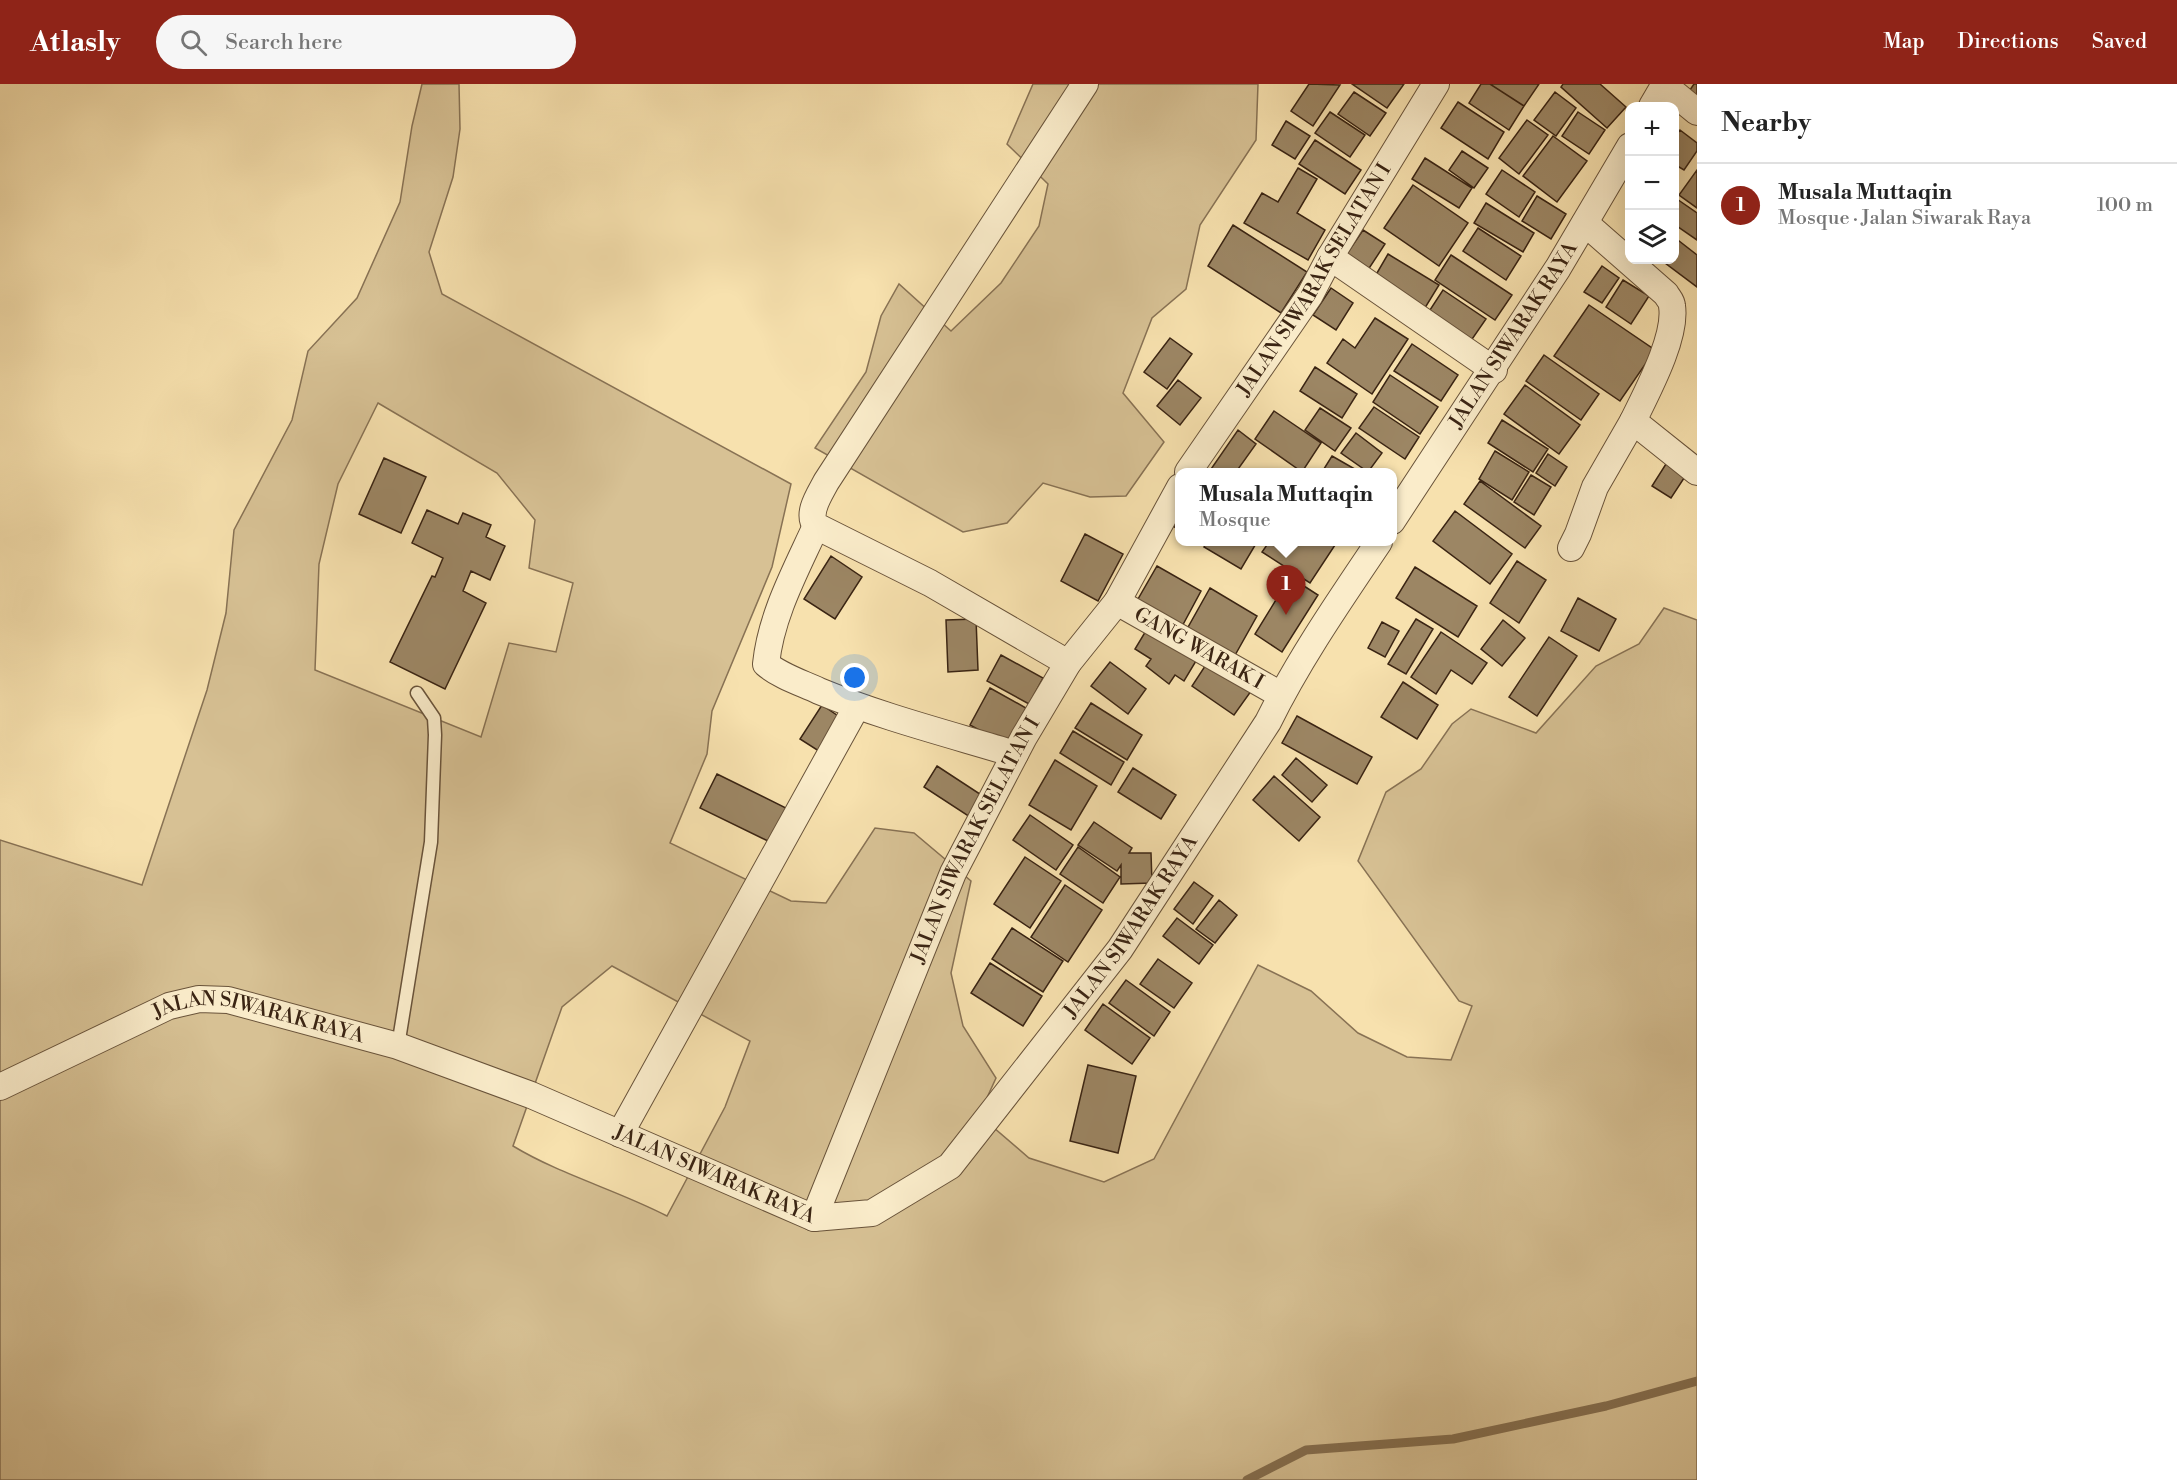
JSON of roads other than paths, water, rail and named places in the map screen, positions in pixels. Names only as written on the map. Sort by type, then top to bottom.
[{"type":"street","points":[[1068,663],[930,583],[816,526],[813,522],[815,503],[826,482],[1085,84]]},
{"type":"street","name":"JALAN SIWARAK SELATAN I","points":[[1191,468],[1310,295],[1330,257],[1436,84]]},
{"type":"street","points":[[1654,102],[1664,84],[1697,112]]},
{"type":"street","name":"JALAN SIWARAK RAYA","points":[[1397,514],[1494,370],[1585,223],[1625,153]]},
{"type":"street","points":[[1570,548],[1578,534],[1595,487],[1633,421],[1652,382],[1672,325],[1672,303],[1666,294],[1585,223]]},
{"type":"street","points":[[1330,257],[1494,370]]},
{"type":"street","points":[[1633,421],[1697,472]]},
{"type":"street","name":"JALAN SIWARAK SELATAN I","points":[[814,1218],[953,873],[1015,753],[1068,663],[1117,602],[1175,494]]},
{"type":"street","points":[[816,526],[783,600],[769,639],[766,664],[790,678],[857,706],[1015,753]]},
{"type":"street","name":"JALAN SIWARAK RAYA","points":[[0,1088],[169,1006],[199,999],[228,1000],[398,1046],[531,1095],[814,1218],[872,1213],[950,1166],[1120,949],[1268,722],[1281,695],[1337,604],[1376,546]]},
{"type":"street","name":"GANG WARAK I","points":[[1117,602],[1281,695]]},
{"type":"street","points":[[620,1134],[857,706]]},
{"type":"lane","points":[[398,1046],[431,842],[434,718],[417,693]]},
{"type":"waterway","points":[[1247,1480],[1306,1450],[1453,1439],[1606,1406],[1697,1381]]},
{"type":"place","name":"Musala Muttaqin","points":[[1286,615]]}]
